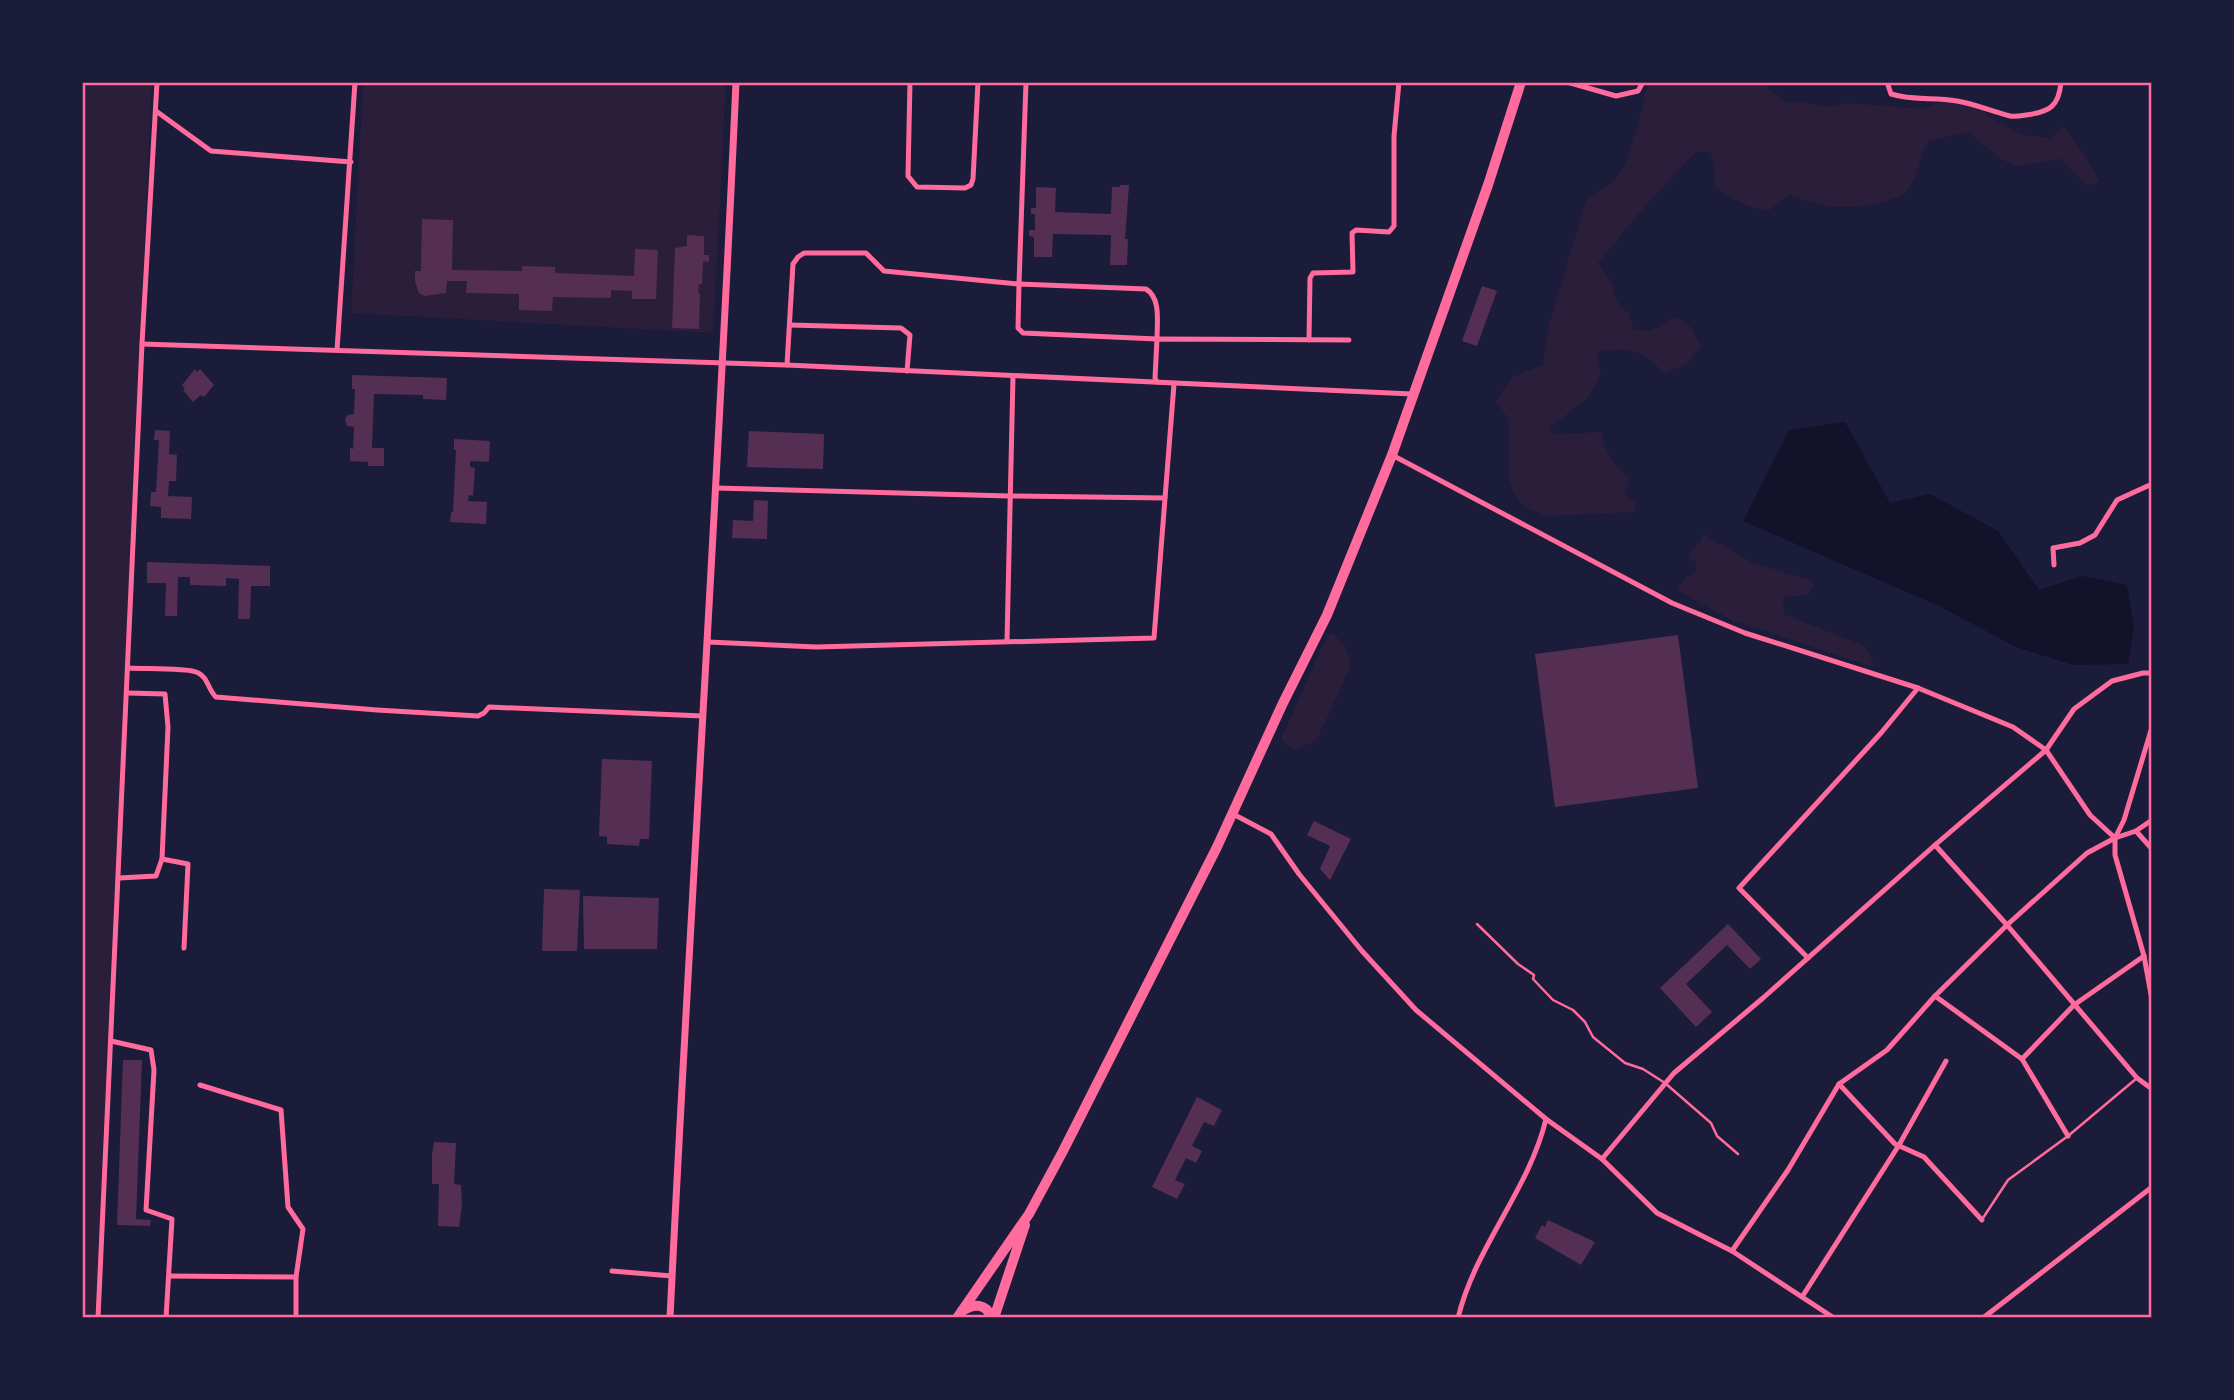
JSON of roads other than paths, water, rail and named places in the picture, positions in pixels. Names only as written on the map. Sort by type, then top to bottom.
[{"type":"highway","points":[[959,1314],[1028,1214],[1063,1151],[1233,814],[1283,703],[1327,615],[1391,455],[1488,185],[1521,82]]},
{"type":"highway","points":[[993,1318],[1028,1214]]},
{"type":"highway","points":[[959,1314],[976,1304],[988,1310],[993,1318]]},
{"type":"street","points":[[98,1318],[142,344],[157,82]]},
{"type":"street","points":[[337,350],[355,82]]},
{"type":"street","points":[[670,1318],[724,364],[736,82]]},
{"type":"street","points":[[910,82],[908,176],[911,183],[917,187],[965,188],[974,179],[978,82]]},
{"type":"street","points":[[1026,82],[1018,328],[1023,333],[1157,339],[1349,340]]},
{"type":"street","points":[[1309,340],[1310,278],[1313,272],[1353,272],[1352,233],[1356,230],[1389,232],[1394,226],[1394,136],[1399,82]]},
{"type":"street","points":[[1567,82],[1616,96],[1638,90],[1643,82]]},
{"type":"street","points":[[1887,82],[1891,94],[1907,99],[1973,103],[2013,117],[2043,112],[2053,106],[2060,94],[2061,82]]},
{"type":"street","points":[[156,111],[211,151],[351,162]]},
{"type":"street","points":[[787,365],[793,264],[804,253],[866,253],[884,271],[1019,284],[1146,289],[1156,299],[1157,382]]},
{"type":"street","points":[[790,325],[901,328],[910,335],[907,371]]},
{"type":"street","points":[[142,344],[787,365],[1412,394]]},
{"type":"street","points":[[1007,641],[1013,376]]},
{"type":"street","points":[[708,642],[816,647],[1154,638],[1174,384]]},
{"type":"street","points":[[1391,455],[1672,603],[1745,633],[1918,688],[2013,727],[2046,750],[2090,815],[2115,838]]},
{"type":"street","points":[[2054,565],[2053,548],[2080,543],[2095,535],[2117,500],[2152,484]]},
{"type":"street","points":[[716,488],[1165,498]]},
{"type":"street","points":[[129,668],[196,672],[206,680],[209,691],[216,697],[287,703],[478,716],[489,707],[703,716]]},
{"type":"street","points":[[1602,1159],[1674,1073],[2046,750],[2074,709],[2112,681],[2152,673]]},
{"type":"street","points":[[1808,958],[1739,888],[1881,733],[1918,688]]},
{"type":"street","points":[[119,878],[156,876],[162,859],[168,727],[165,694],[128,693]]},
{"type":"street","points":[[2152,727],[2124,820],[2115,838],[2116,855],[2144,956],[2152,1000]]},
{"type":"street","points":[[1233,814],[1271,834],[1299,874],[1353,940],[1416,1010],[1546,1119],[1602,1159],[1657,1213],[1732,1251],[1834,1318]]},
{"type":"street","points":[[1732,1251],[1788,1170],[1839,1084],[1887,1050],[1935,996],[2007,925],[2087,853],[2115,838],[2136,831],[2152,820]]},
{"type":"street","points":[[2136,831],[2152,849]]},
{"type":"street","points":[[1935,845],[2137,1078],[2152,1089]]},
{"type":"street","points":[[162,859],[188,864],[184,948]]},
{"type":"street","points":[[2022,1059],[2074,1005],[2144,956]]},
{"type":"street","points":[[1935,996],[2022,1059],[2068,1136]]},
{"type":"street","points":[[111,1041],[151,1050],[153,1070],[146,1210],[172,1219],[166,1318]]},
{"type":"street","points":[[1802,1297],[1899,1146],[1946,1061]]},
{"type":"street","points":[[1839,1084],[1899,1146],[1924,1157],[1982,1220]]},
{"type":"street","points":[[200,1085],[281,1110],[288,1207],[303,1229],[296,1277],[296,1318]]},
{"type":"street","points":[[1458,1318],[1465,1290],[1539,1148],[1546,1119]]},
{"type":"street","points":[[1983,1318],[2152,1187]]},
{"type":"street","points":[[612,1271],[672,1276]]},
{"type":"street","points":[[169,1276],[296,1277]]},
{"type":"lane","points":[[1477,924],[1518,964],[1534,975],[1533,979],[1553,1000],[1573,1010],[1585,1022],[1593,1037],[1625,1063],[1643,1069],[1665,1083],[1711,1123],[1717,1136],[1738,1154]]},
{"type":"lane","points":[[1982,1220],[2008,1180],[2068,1136],[2137,1078]]}]
